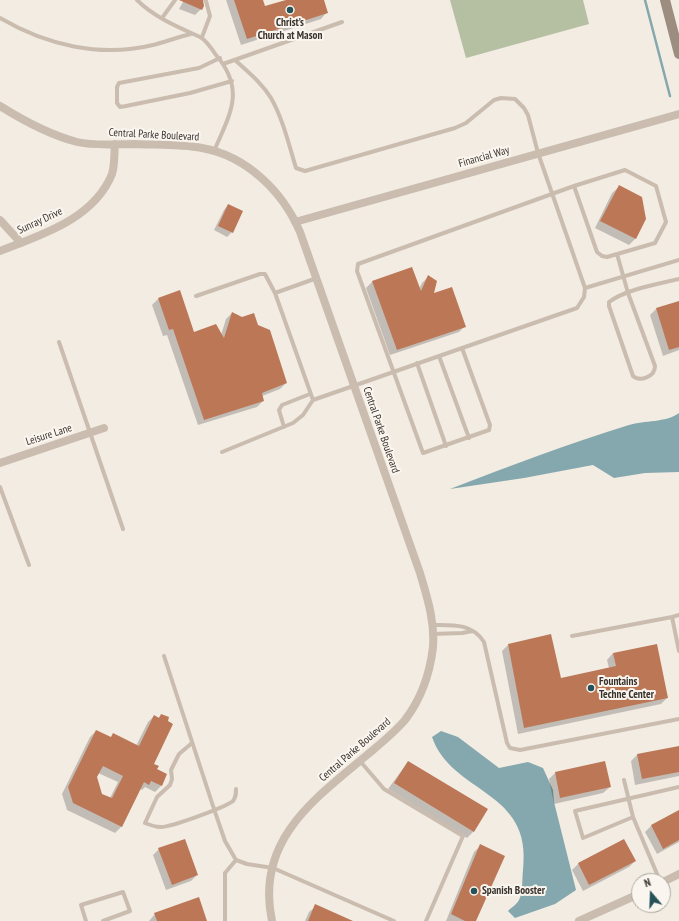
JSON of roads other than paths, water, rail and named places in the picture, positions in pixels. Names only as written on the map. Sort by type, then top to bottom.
[{"type":"main road","points":[[665,0],[679,54]]},
{"type":"street","name":"Central Parke Boulevard","points":[[0,106],[29,124],[78,142],[182,145],[214,151],[230,157],[243,165],[269,185],[280,197],[295,222],[317,278],[420,573],[429,603],[433,629],[431,659],[427,677],[415,705],[391,734],[300,814],[286,834],[273,868],[269,896],[272,921]]},
{"type":"street","name":"Financial Way","points":[[295,222],[679,114]]},
{"type":"street","name":"Sunray Drive","points":[[0,251],[66,223],[96,198],[112,174],[115,144]]},
{"type":"street","points":[[0,220],[21,243]]},
{"type":"street","name":"Leisure Lane","points":[[0,463],[104,428]]},
{"type":"street","points":[[579,921],[631,898]]},
{"type":"lane","points":[[137,0],[146,9],[191,34],[202,37],[220,58],[232,81],[234,90],[233,102],[214,151]]},
{"type":"lane","points":[[162,18],[175,0]]},
{"type":"lane","points":[[202,37],[210,16],[206,1]]},
{"type":"lane","points":[[0,18],[14,26],[51,42],[86,49],[121,50],[152,46],[191,34]]},
{"type":"lane","points":[[223,64],[342,22]]},
{"type":"lane","points":[[220,58],[199,68],[122,82],[117,87],[117,103],[120,107],[126,106],[190,93],[232,81]]},
{"type":"lane","points":[[222,452],[293,423],[303,415],[312,400],[577,308],[584,297],[585,288],[538,153],[528,115],[524,108],[515,99],[502,98],[494,100],[466,123],[455,128],[310,170],[300,171],[296,168],[278,114],[271,98],[260,83],[235,60]]},
{"type":"lane","points":[[462,348],[490,425],[489,430],[423,453],[357,271],[358,264],[574,186],[625,170],[656,186],[666,222],[655,243],[607,257],[602,256],[598,252],[574,186]]},
{"type":"lane","points":[[617,254],[628,293],[655,366],[655,371],[652,374],[641,379],[633,376],[609,306],[609,302],[628,293],[679,279]]},
{"type":"lane","points":[[585,288],[679,260]]},
{"type":"lane","points":[[196,296],[260,274],[266,274],[276,293],[312,400]]},
{"type":"lane","points":[[276,293],[317,278]]},
{"type":"lane","points":[[59,342],[123,529]]},
{"type":"lane","points":[[439,356],[469,438]]},
{"type":"lane","points":[[416,364],[446,446]]},
{"type":"lane","points":[[284,427],[279,410],[282,406],[310,394]]},
{"type":"lane","points":[[0,487],[30,565]]},
{"type":"lane","points":[[572,636],[679,615]]},
{"type":"lane","points":[[672,617],[679,651]]},
{"type":"lane","points":[[433,629],[462,625],[480,636],[485,646],[510,748],[520,750],[679,719]]},
{"type":"lane","points":[[433,629],[462,633],[473,631]]},
{"type":"lane","points":[[164,656],[225,841],[236,860],[247,864],[273,868],[394,921]]},
{"type":"lane","points":[[192,743],[179,754],[171,770],[172,779],[170,785],[157,797],[145,823],[160,827],[168,826],[234,800],[236,790]]},
{"type":"lane","points":[[360,761],[384,789],[462,836],[426,921]]},
{"type":"lane","points":[[624,780],[633,817],[658,873]]},
{"type":"lane","points":[[633,817],[583,838],[576,811],[679,787]]},
{"type":"lane","points":[[225,921],[225,873],[236,860]]},
{"type":"lane","points":[[86,921],[81,905],[123,892],[130,911],[103,921]]},
{"type":"water","points":[[679,413],[679,472],[645,473],[614,478],[593,465],[524,478],[450,489],[606,432],[635,423],[661,420]]},
{"type":"water","points":[[441,731],[458,737],[499,768],[528,762],[543,768],[553,790],[554,802],[576,890],[555,904],[515,918],[508,911],[518,901],[522,890],[523,843],[516,823],[504,808],[456,771],[442,756],[432,737]]},
{"type":"waterway","points":[[645,0],[670,96]]},
{"type":"place","name":"Christ’s Church at Mason","points":[[290,10]]},
{"type":"place","name":"Fountains Techne Center","points":[[591,688]]},
{"type":"place","name":"Spanish Booster","points":[[474,891]]}]
